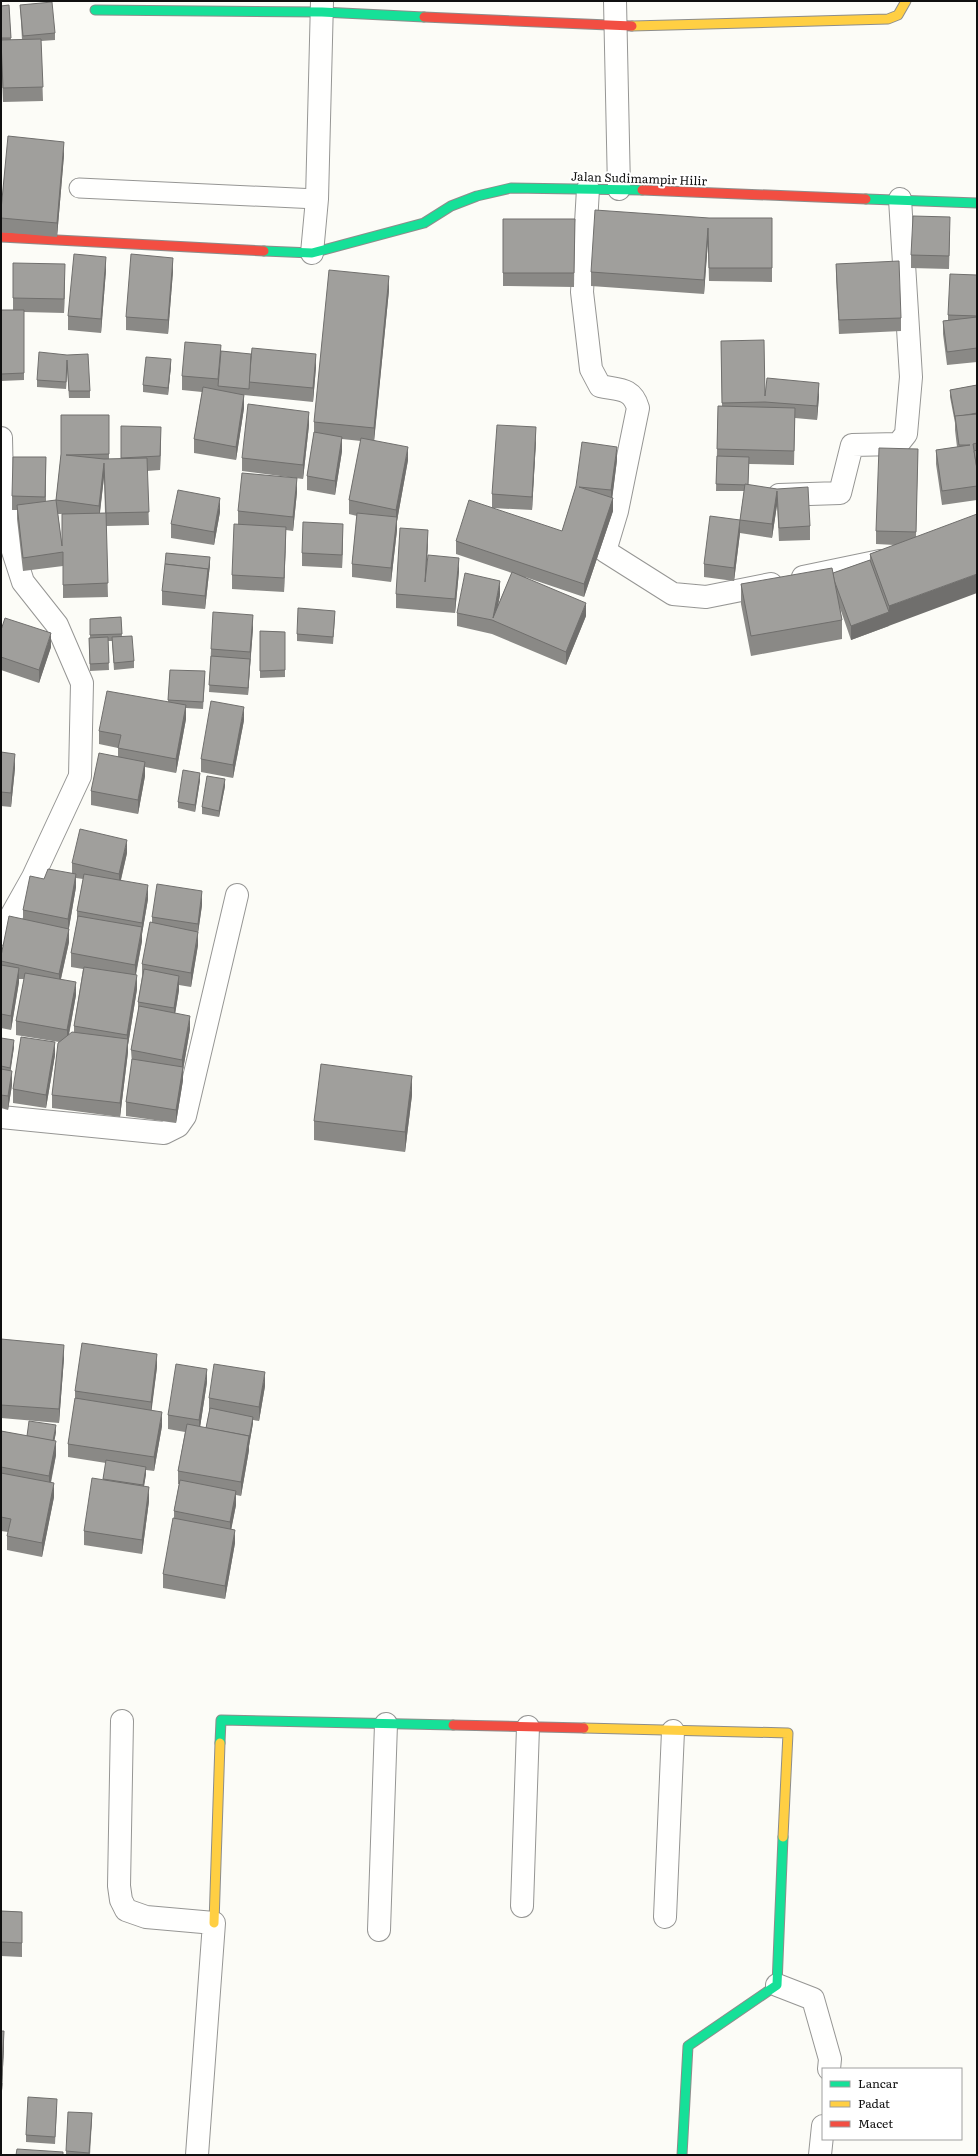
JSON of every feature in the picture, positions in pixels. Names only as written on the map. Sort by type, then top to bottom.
[{"type":"street","points":[[615,1],[614,26],[619,189]]},
{"type":"street","points":[[95,10],[322,7],[614,26],[888,19],[898,15],[906,1]]},
{"type":"street","points":[[312,253],[317,199],[322,7]]},
{"type":"street","name":"Jalan Sudimampir Hilir","points":[[1,237],[312,253],[424,223],[451,206],[477,196],[511,188],[619,189],[977,203]]},
{"type":"street","points":[[588,189],[582,292],[591,369],[600,386],[630,393],[634,397],[638,408],[617,511],[605,551],[673,594],[706,597],[897,556]]},
{"type":"street","points":[[761,495],[840,493],[852,445],[898,444],[906,434],[911,377],[900,199]]},
{"type":"street","points":[[1,438],[2,483],[12,548],[23,582],[57,625],[82,683],[80,776],[34,877],[1,934]]},
{"type":"street","points":[[1,1117],[164,1133],[178,1126],[185,1116],[237,895]]},
{"type":"street","points":[[197,2155],[214,1922],[221,1720],[788,1733],[778,1985]]},
{"type":"street","points":[[122,1721],[121,1900],[126,1910],[146,1917],[214,1922]]},
{"type":"street","points":[[378,1930],[386,1724]]},
{"type":"street","points":[[522,1906],[528,1727]]},
{"type":"street","points":[[665,1917],[673,1730]]},
{"type":"street","points":[[778,1985],[813,1999],[830,2059],[828,2068]]},
{"type":"street","points":[[682,2155],[688,2046],[750,2002],[778,1985]]},
{"type":"street","points":[[820,2155],[822,2136]]},
{"type":"lane","points":[[79,188],[317,199]]},
{"type":"building","points":[[52,2],[55,33],[23,36],[20,5]]},
{"type":"building","points":[[9,5],[11,38],[1,38],[1,6]]},
{"type":"building","points":[[41,39],[43,87],[3,88],[1,40]]},
{"type":"building","points":[[8,136],[64,142],[57,223],[1,218]]},
{"type":"building","points":[[595,210],[709,218],[772,218],[772,268],[709,268],[708,228],[704,280],[591,272]]},
{"type":"building","points":[[913,216],[950,217],[949,256],[911,255]]},
{"type":"building","points":[[503,219],[575,219],[574,273],[503,273]]},
{"type":"building","points":[[74,254],[106,257],[101,319],[68,316]]},
{"type":"building","points":[[131,254],[173,258],[168,320],[126,317]]},
{"type":"building","points":[[899,261],[901,318],[839,320],[836,264]]},
{"type":"building","points":[[13,263],[65,264],[64,299],[13,298]]},
{"type":"building","points":[[329,270],[389,276],[374,428],[314,422]]},
{"type":"building","points":[[950,274],[977,275],[977,316],[948,315]]},
{"type":"building","points":[[1,310],[24,310],[24,373],[1,374]]},
{"type":"building","points":[[977,317],[977,348],[947,352],[943,321]]},
{"type":"building","points":[[764,340],[765,396],[767,378],[819,383],[817,406],[765,402],[722,403],[721,341]]},
{"type":"building","points":[[185,342],[221,345],[218,379],[182,376]]},
{"type":"building","points":[[252,348],[316,354],[313,388],[249,382]]},
{"type":"building","points":[[221,351],[251,354],[249,389],[218,386]]},
{"type":"building","points":[[39,352],[67,355],[88,354],[90,391],[69,391],[67,360],[66,382],[37,380]]},
{"type":"building","points":[[146,357],[171,359],[168,388],[143,385]]},
{"type":"building","points":[[977,385],[977,413],[955,417],[950,390]]},
{"type":"building","points":[[203,387],[244,395],[236,447],[194,439]]},
{"type":"building","points":[[248,404],[309,412],[303,465],[242,458]]},
{"type":"building","points":[[718,406],[795,408],[794,451],[717,449]]},
{"type":"building","points":[[977,414],[977,443],[973,444],[977,469],[977,486],[942,491],[936,450],[970,445],[959,445],[955,416]]},
{"type":"building","points":[[61,415],[109,415],[109,454],[66,455],[104,459],[147,458],[149,512],[106,513],[104,463],[99,506],[56,500],[61,454]]},
{"type":"building","points":[[497,425],[536,427],[532,497],[492,494]]},
{"type":"building","points":[[121,426],[161,427],[160,456],[121,458]]},
{"type":"building","points":[[314,432],[342,437],[335,481],[307,476]]},
{"type":"building","points":[[361,438],[408,447],[396,510],[349,500]]},
{"type":"building","points":[[582,442],[617,447],[611,490],[579,487],[613,498],[584,584],[456,541],[469,500],[562,531],[576,486]]},
{"type":"building","points":[[879,448],[918,449],[916,532],[876,531]]},
{"type":"building","points":[[977,450],[977,469],[974,451]]},
{"type":"building","points":[[717,456],[749,457],[748,485],[716,484]]},
{"type":"building","points":[[13,457],[46,457],[45,497],[12,496]]},
{"type":"building","points":[[242,473],[297,478],[293,517],[238,511]]},
{"type":"building","points":[[745,484],[777,489],[808,487],[810,526],[779,528],[777,491],[772,524],[740,520]]},
{"type":"building","points":[[178,490],[220,498],[214,532],[171,524]]},
{"type":"building","points":[[56,500],[62,546],[62,514],[106,513],[108,583],[63,585],[63,552],[23,558],[17,505]]},
{"type":"building","points":[[357,513],[397,517],[391,568],[352,564]]},
{"type":"building","points":[[977,514],[977,574],[889,606],[870,554]]},
{"type":"building","points":[[710,516],[740,520],[734,568],[704,564]]},
{"type":"building","points":[[303,522],[343,524],[342,555],[302,553]]},
{"type":"building","points":[[234,524],[286,527],[284,578],[232,575]]},
{"type":"building","points":[[400,528],[428,530],[425,582],[428,555],[459,558],[455,599],[396,594]]},
{"type":"building","points":[[166,553],[210,557],[208,575],[208,569],[165,564]]},
{"type":"building","points":[[870,560],[889,612],[851,626],[834,580],[833,573]]},
{"type":"building","points":[[165,564],[208,569],[205,596],[162,591]]},
{"type":"building","points":[[832,568],[842,620],[751,636],[741,584]]},
{"type":"building","points":[[512,572],[586,603],[566,652],[492,620],[457,613],[465,573],[500,581],[493,618]]},
{"type":"building","points":[[298,608],[335,611],[333,637],[297,634]]},
{"type":"building","points":[[213,612],[253,615],[250,652],[211,649]]},
{"type":"building","points":[[121,617],[122,634],[90,635],[90,619]]},
{"type":"building","points":[[5,618],[51,633],[39,670],[1,657],[1,630]]},
{"type":"building","points":[[260,631],[285,632],[285,670],[260,671]]},
{"type":"building","points":[[132,636],[134,661],[114,663],[112,637]]},
{"type":"building","points":[[108,637],[109,663],[90,664],[89,638]]},
{"type":"building","points":[[211,656],[250,659],[248,688],[209,685]]},
{"type":"building","points":[[170,670],[205,671],[203,702],[168,700]]},
{"type":"building","points":[[107,691],[186,705],[176,759],[118,748],[121,735],[99,731]]},
{"type":"building","points":[[211,701],[244,707],[233,765],[201,759]]},
{"type":"building","points":[[1,752],[15,754],[11,793],[1,792]]},
{"type":"building","points":[[99,753],[145,762],[138,800],[91,791]]},
{"type":"building","points":[[183,770],[200,773],[195,805],[178,802]]},
{"type":"building","points":[[207,776],[225,779],[219,811],[202,807]]},
{"type":"building","points":[[80,829],[127,840],[119,874],[72,863]]},
{"type":"building","points":[[48,869],[76,874],[68,919],[23,910],[30,876],[44,879]]},
{"type":"building","points":[[84,874],[148,885],[142,923],[77,911]]},
{"type":"building","points":[[157,884],[202,891],[198,924],[152,917]]},
{"type":"building","points":[[9,916],[69,929],[59,974],[1,961]]},
{"type":"building","points":[[78,916],[142,927],[135,965],[71,953]]},
{"type":"building","points":[[150,922],[198,932],[191,973],[142,964]]},
{"type":"building","points":[[1,965],[19,968],[11,1016],[1,1014]]},
{"type":"building","points":[[84,967],[137,975],[127,1035],[74,1026]]},
{"type":"building","points":[[144,969],[179,976],[174,1008],[138,1002]]},
{"type":"building","points":[[25,973],[76,982],[67,1030],[16,1021]]},
{"type":"building","points":[[139,1006],[190,1016],[182,1060],[131,1050]]},
{"type":"building","points":[[72,1032],[128,1039],[120,1103],[52,1095],[58,1043]]},
{"type":"building","points":[[21,1037],[55,1042],[46,1095],[13,1089]]},
{"type":"building","points":[[1,1038],[14,1040],[10,1068],[1,1066]]},
{"type":"building","points":[[132,1059],[183,1067],[176,1110],[126,1102]]},
{"type":"building","points":[[321,1064],[412,1076],[405,1132],[314,1121]]},
{"type":"building","points":[[1,1069],[12,1071],[8,1096],[1,1095]]},
{"type":"building","points":[[1,1339],[64,1345],[59,1409],[1,1405]]},
{"type":"building","points":[[82,1343],[157,1354],[151,1402],[75,1391]]},
{"type":"building","points":[[176,1364],[207,1369],[199,1420],[168,1415]]},
{"type":"building","points":[[214,1364],[265,1372],[259,1407],[209,1398]]},
{"type":"building","points":[[75,1398],[162,1412],[154,1457],[68,1444]]},
{"type":"building","points":[[210,1408],[253,1417],[249,1439],[249,1436],[206,1428]]},
{"type":"building","points":[[29,1421],[56,1425],[53,1441],[27,1436]]},
{"type":"building","points":[[187,1424],[249,1436],[241,1482],[178,1471]]},
{"type":"building","points":[[1,1431],[56,1441],[49,1476],[1,1467]]},
{"type":"building","points":[[106,1460],[146,1467],[143,1485],[103,1479]]},
{"type":"building","points":[[1,1473],[54,1483],[42,1543],[7,1536],[11,1519],[1,1517]]},
{"type":"building","points":[[92,1478],[149,1487],[142,1540],[84,1531]]},
{"type":"building","points":[[180,1480],[236,1491],[230,1522],[174,1511]]},
{"type":"building","points":[[173,1518],[235,1530],[225,1586],[163,1574]]},
{"type":"building","points":[[1,1911],[22,1912],[22,1943],[1,1942]]},
{"type":"building","points":[[1,2031],[4,2031],[2,2071],[1,2071]]},
{"type":"building","points":[[28,2097],[57,2099],[55,2137],[26,2135]]},
{"type":"building","points":[[68,2112],[92,2113],[89,2153],[66,2151]]},
{"type":"building","points":[[17,2149],[63,2152],[63,2155],[16,2155]]},
{"type":"traffic: fast","points":[[95,10],[322,12],[424,17]]},
{"type":"traffic: fast","points":[[264,251],[312,253],[424,223],[451,206],[477,196],[511,188],[642,190]]},
{"type":"traffic: fast","points":[[866,199],[977,203]]},
{"type":"traffic: fast","points":[[220,1743],[221,1720],[453,1725]]},
{"type":"traffic: fast","points":[[682,2155],[688,2046],[777,1985],[783,1837]]},
{"type":"traffic: slow","points":[[632,26],[888,19],[898,15],[906,1]]},
{"type":"traffic: slow","points":[[584,1728],[788,1733],[783,1837]]},
{"type":"traffic: slow","points":[[214,1923],[220,1743]]},
{"type":"traffic: jam","points":[[424,17],[632,26]]},
{"type":"traffic: jam","points":[[642,190],[866,199]]},
{"type":"traffic: jam","points":[[1,237],[264,251]]},
{"type":"traffic: jam","points":[[453,1725],[584,1728]]}]
